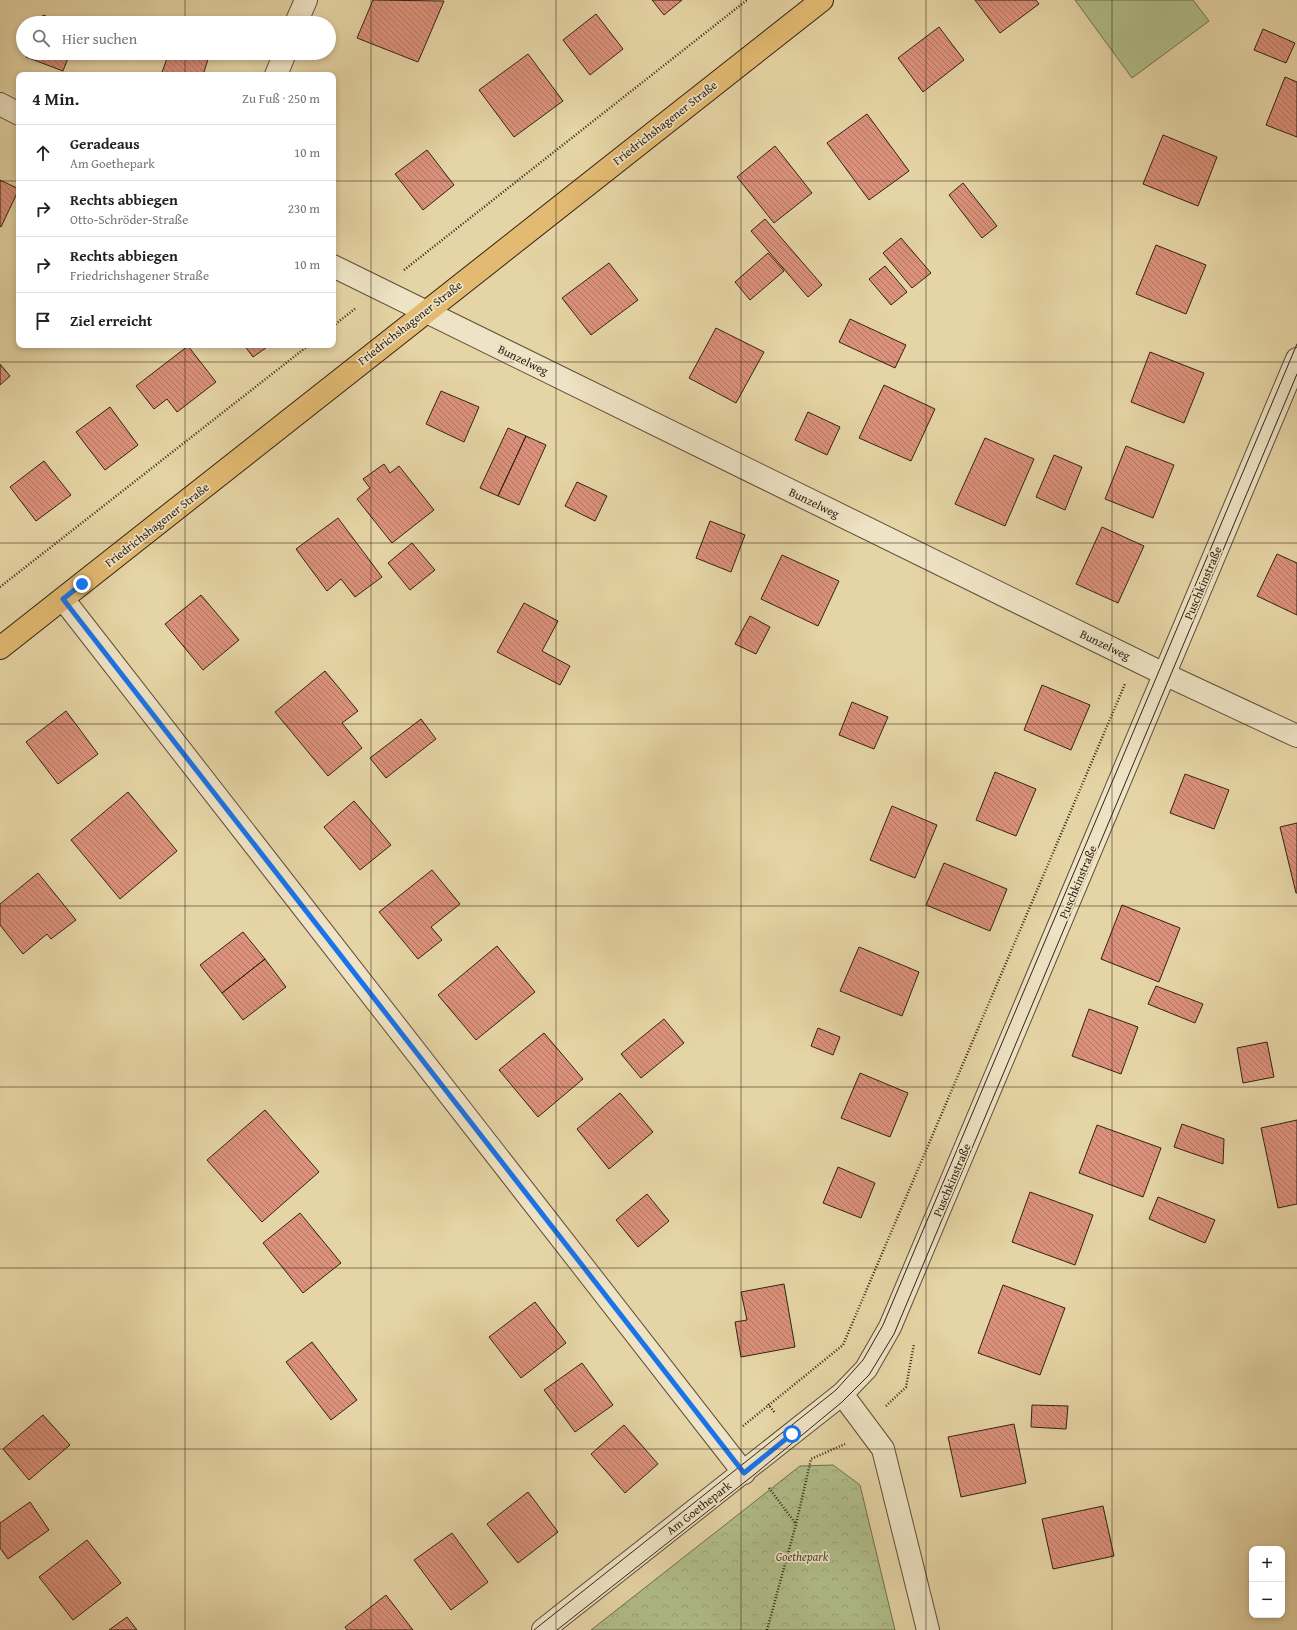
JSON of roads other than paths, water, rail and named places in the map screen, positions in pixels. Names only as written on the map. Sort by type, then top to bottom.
[{"type":"main road","name":"Friedrichshagener Straße","points":[[0,648],[822,0]]},
{"type":"street","points":[[299,16],[306,0]]},
{"type":"street","points":[[277,72],[281,60]]},
{"type":"street","points":[[0,104],[16,112]]},
{"type":"street","name":"Bunzelweg","points":[[336,267],[1135,660],[1297,736]]},
{"type":"street","name":"Puschkinstraße","points":[[842,1394],[866,1369],[890,1327],[1297,359]]},
{"type":"street","points":[[63,599],[744,1473]]},
{"type":"street","points":[[842,1394],[883,1449],[928,1630]]},
{"type":"street","name":"Am Goethepark","points":[[543,1630],[744,1473],[842,1394]]},
{"type":"tram line","points":[[534,1630],[836,1390],[863,1360],[883,1325],[1297,344]]},
{"type":"tram line","points":[[557,1630],[755,1474],[842,1402],[869,1375],[894,1334],[1297,374]]},
{"type":"park label","name":"Goethepark","points":[[802,1557]]}]
